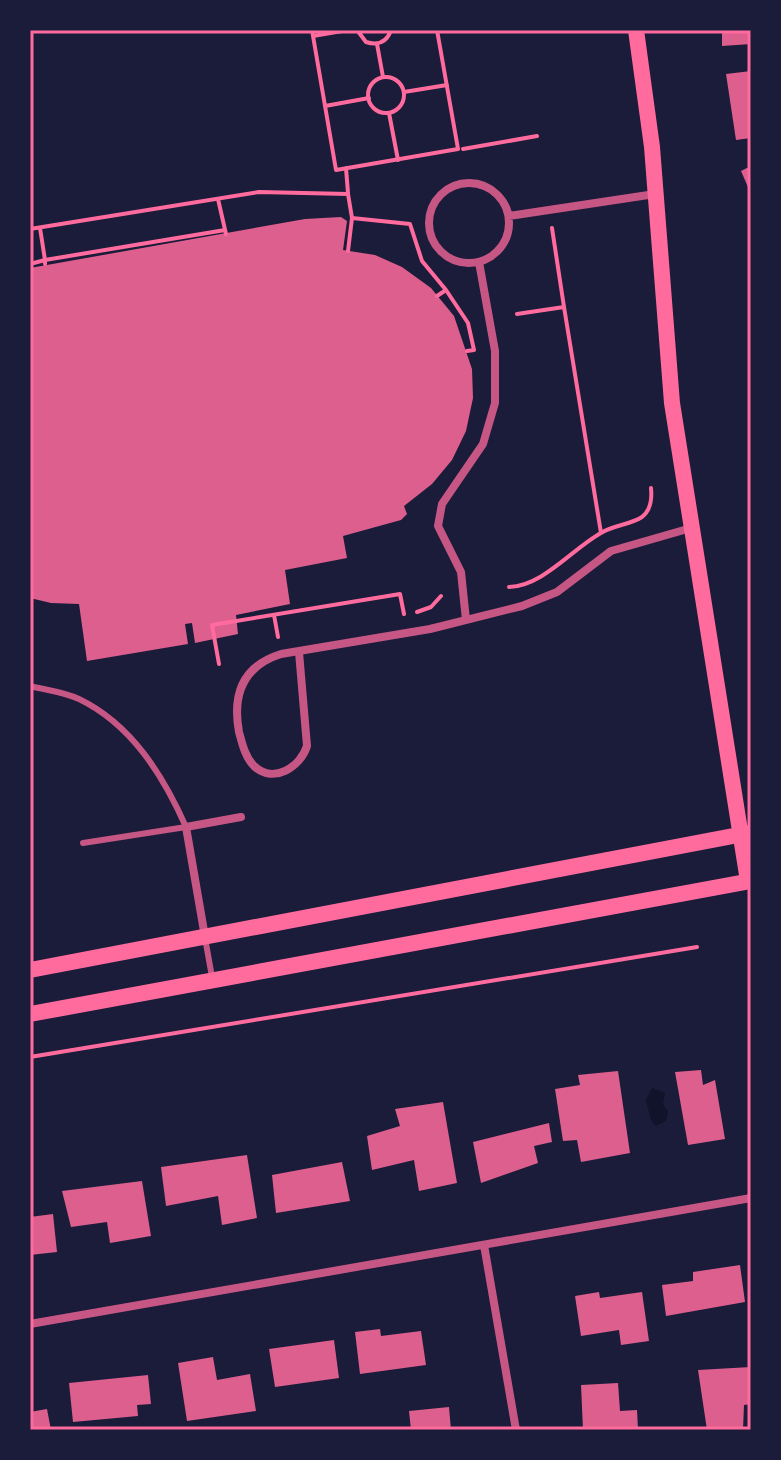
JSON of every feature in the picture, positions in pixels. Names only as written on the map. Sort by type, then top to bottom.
[{"type":"main road","points":[[30,1014],[749,881],[746,834],[691,528],[672,403],[656,194],[636,30]]},
{"type":"main road","points":[[30,970],[746,834]]},
{"type":"street","points":[[474,183],[497,194],[509,216],[506,240],[499,250],[479,262],[454,259],[435,243],[430,218],[433,206],[450,187],[474,183]]},
{"type":"street","points":[[509,216],[656,194]]},
{"type":"street","points":[[466,620],[461,572],[438,526],[442,504],[483,444],[495,403],[495,351],[479,262]]},
{"type":"street","points":[[299,652],[309,726],[307,746],[303,759],[294,768],[266,772],[255,768],[245,754],[236,716],[237,694],[252,668],[271,657],[466,620],[522,606],[557,592],[611,551],[691,528]]},
{"type":"street","points":[[205,938],[186,827],[241,817]]},
{"type":"street","points":[[30,1324],[751,1198]]},
{"type":"street","points":[[484,1245],[516,1430]]},
{"type":"lane","points":[[30,686],[76,698],[102,713],[150,757],[186,827],[83,843]]},
{"type":"lane","points":[[205,938],[212,980]]},
{"type":"path","points":[[348,30],[312,33],[336,170],[458,149],[437,30]]},
{"type":"path","points":[[357,30],[366,42],[377,44],[387,38],[391,30]]},
{"type":"path","points":[[377,44],[384,77]]},
{"type":"path","points":[[384,77],[397,81],[404,92]]},
{"type":"path","points":[[384,77],[371,86],[369,98],[377,111],[389,113],[399,107],[404,92]]},
{"type":"path","points":[[404,92],[447,85]]},
{"type":"path","points":[[325,106],[369,98]]},
{"type":"path","points":[[389,113],[398,160]]},
{"type":"path","points":[[463,149],[537,136]]},
{"type":"path","points":[[346,168],[352,218],[348,251]]},
{"type":"path","points":[[30,229],[259,192],[348,194]]},
{"type":"path","points":[[30,264],[226,232],[218,199]]},
{"type":"path","points":[[352,218],[410,224],[422,261],[468,323],[474,350],[467,351]]},
{"type":"path","points":[[40,228],[45,262]]},
{"type":"path","points":[[552,228],[601,533]]},
{"type":"path","points":[[437,296],[446,290]]},
{"type":"path","points":[[517,314],[564,307]]},
{"type":"path","points":[[509,587],[520,586],[538,577],[601,533],[641,518],[648,511],[651,488]]},
{"type":"path","points":[[219,664],[212,625],[400,594],[404,614],[431,607],[441,596]]},
{"type":"path","points":[[274,615],[278,637]]},
{"type":"path","points":[[30,1057],[697,947]]},
{"type":"shaded area","points":[[652,1088],[665,1093],[663,1104],[668,1112],[666,1121],[656,1126],[651,1120],[646,1100]]},
{"type":"building","points":[[722,30],[751,30],[751,44],[722,46]]},
{"type":"building","points":[[751,71],[751,138],[736,140],[726,74]]},
{"type":"building","points":[[751,166],[751,194],[741,171]]},
{"type":"building","points":[[341,217],[347,221],[343,250],[375,255],[402,267],[431,288],[454,316],[472,369],[473,398],[466,431],[452,460],[432,484],[404,506],[407,514],[401,520],[343,536],[347,558],[285,570],[290,604],[236,615],[238,634],[195,643],[192,623],[185,624],[188,644],[87,661],[79,604],[51,603],[30,598],[30,268],[305,219]]},
{"type":"building","points":[[701,1070],[703,1085],[715,1080],[725,1139],[688,1145],[675,1072]]},
{"type":"building","points":[[618,1071],[630,1153],[581,1162],[577,1140],[563,1141],[555,1089],[580,1085],[578,1075]]},
{"type":"building","points":[[443,1102],[457,1183],[419,1191],[414,1160],[372,1170],[367,1136],[400,1126],[395,1109]]},
{"type":"building","points":[[549,1123],[552,1142],[534,1146],[538,1163],[481,1183],[473,1142]]},
{"type":"building","points":[[247,1155],[257,1218],[222,1225],[218,1196],[166,1206],[161,1167]]},
{"type":"building","points":[[342,1162],[350,1201],[276,1213],[272,1175]]},
{"type":"building","points":[[142,1181],[151,1236],[110,1243],[107,1222],[71,1227],[62,1191]]},
{"type":"building","points":[[53,1214],[57,1252],[30,1255],[30,1217]]},
{"type":"building","points":[[740,1265],[745,1302],[666,1316],[662,1285],[693,1281],[693,1272]]},
{"type":"building","points":[[599,1292],[600,1298],[642,1292],[649,1341],[621,1345],[619,1330],[581,1336],[575,1296]]},
{"type":"building","points":[[380,1329],[381,1336],[421,1331],[426,1365],[360,1374],[355,1332]]},
{"type":"building","points":[[334,1340],[339,1378],[275,1387],[269,1349]]},
{"type":"building","points":[[213,1357],[217,1380],[250,1374],[256,1411],[187,1421],[178,1363]]},
{"type":"building","points":[[751,1367],[751,1404],[744,1405],[743,1430],[707,1430],[698,1370]]},
{"type":"building","points":[[148,1375],[151,1404],[137,1405],[138,1416],[73,1422],[69,1383]]},
{"type":"building","points":[[618,1383],[620,1411],[637,1410],[638,1430],[583,1430],[581,1385]]},
{"type":"building","points":[[449,1407],[451,1430],[411,1430],[409,1411]]},
{"type":"building","points":[[47,1409],[51,1430],[30,1430],[30,1412]]}]
